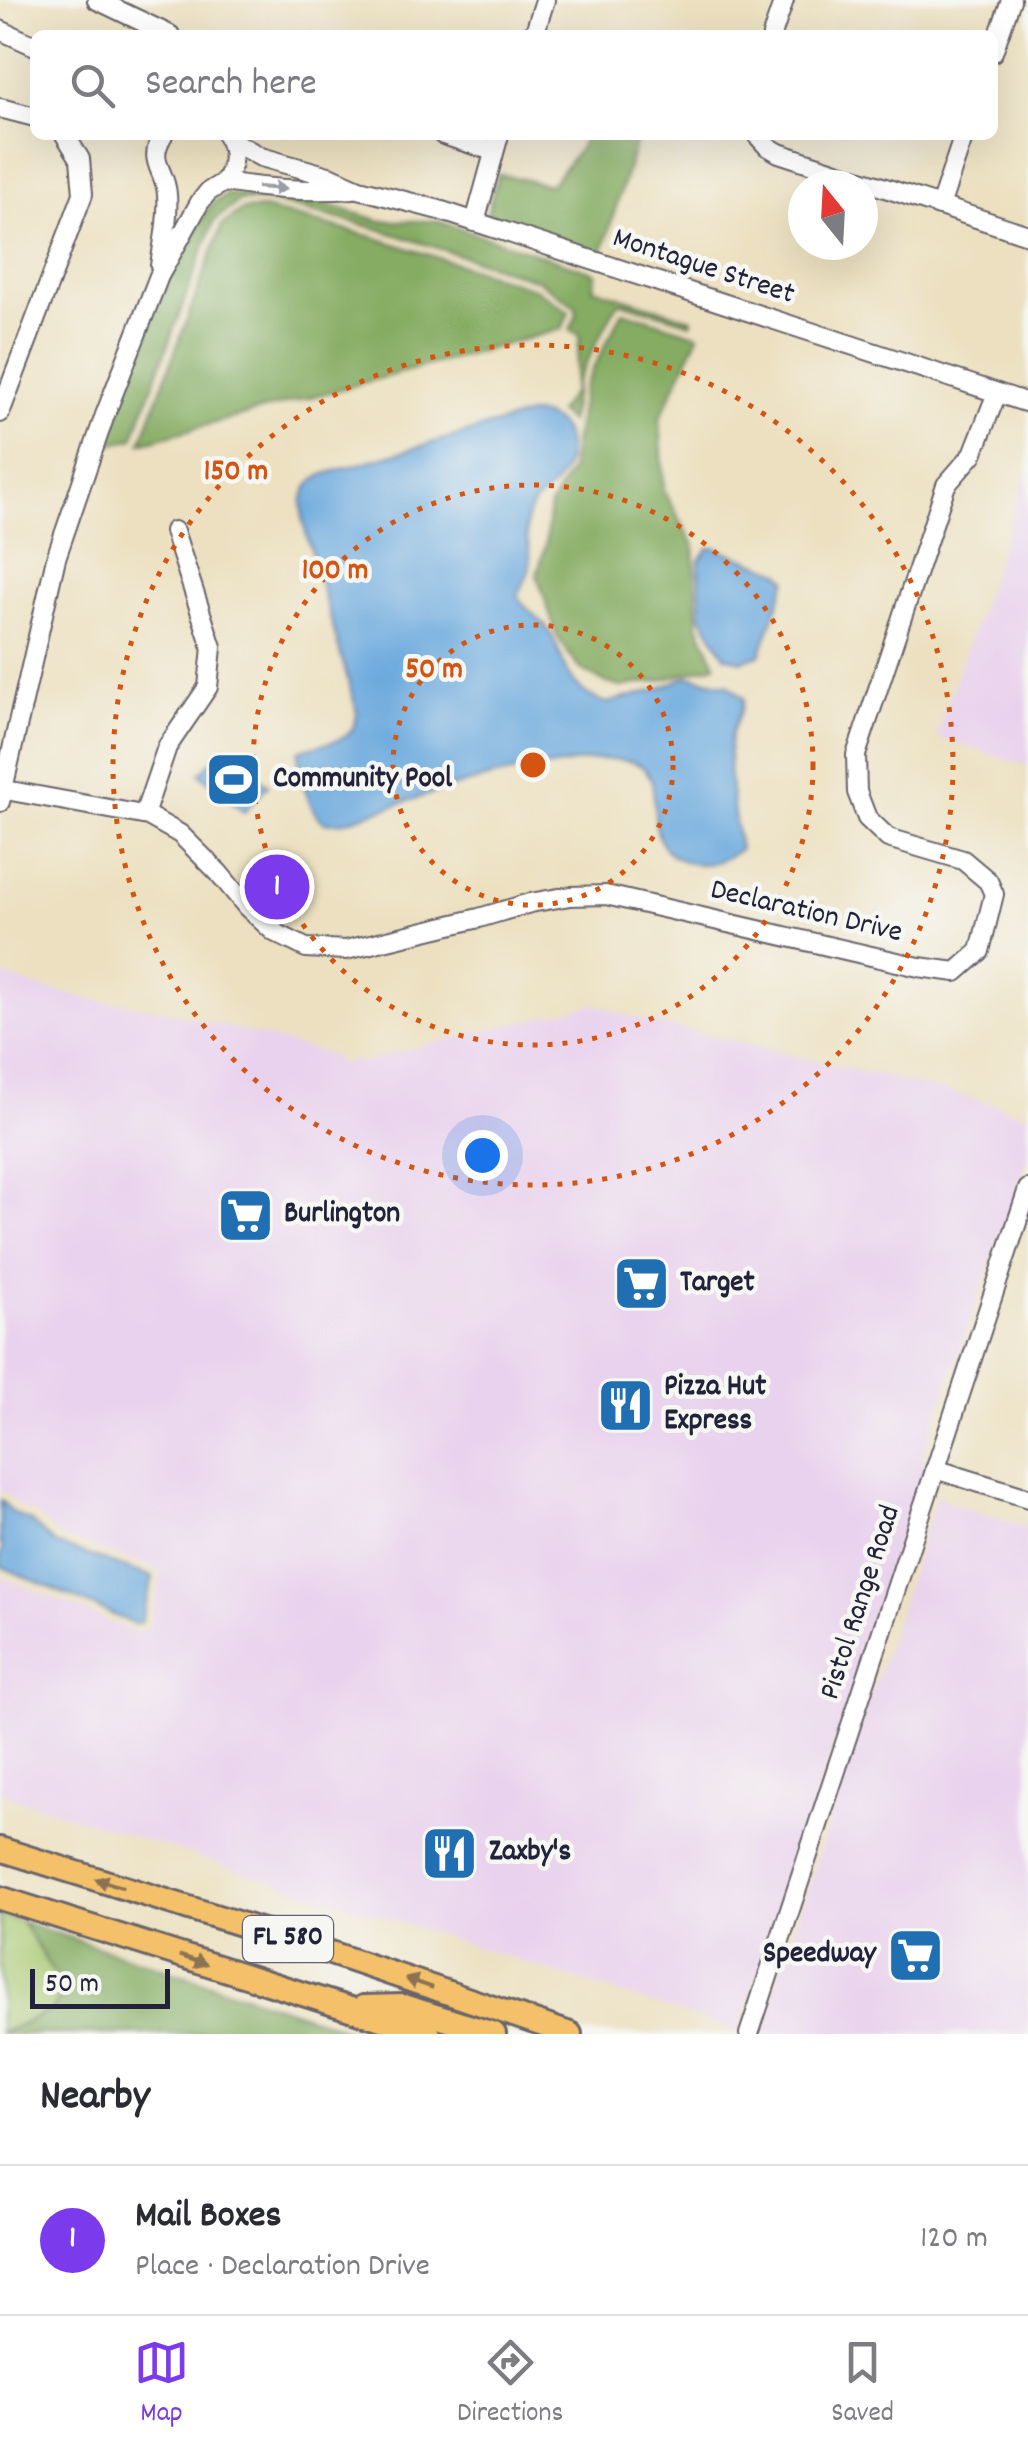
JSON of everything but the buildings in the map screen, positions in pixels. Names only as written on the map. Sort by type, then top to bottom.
[{"type":"main road","name":"FL 580","points":[[0,1850],[298,1942],[570,2034]]},
{"type":"main road","name":"FL 580","points":[[0,1898],[429,2034]]},
{"type":"main road","points":[[339,2007],[404,2006],[494,2034]]},
{"type":"street","points":[[97,0],[160,30]]},
{"type":"street","points":[[774,30],[784,0]]},
{"type":"street","points":[[998,38],[1011,0]]},
{"type":"street","points":[[535,30],[541,5]]},
{"type":"street","points":[[0,30],[30,44]]},
{"type":"street","points":[[0,108],[30,116]]},
{"type":"street","points":[[0,413],[83,194],[80,158],[67,140]]},
{"type":"street","points":[[147,140],[168,198],[159,276]]},
{"type":"street","points":[[155,156],[160,140]]},
{"type":"street","points":[[1,791],[56,558],[105,415],[159,276],[200,202],[224,182],[233,162],[228,140]]},
{"type":"street","name":"Montague Street","points":[[231,140],[261,157],[475,222],[1028,403]]},
{"type":"street","points":[[761,140],[779,153],[1028,235]]},
{"type":"street","points":[[940,206],[962,140]]},
{"type":"street","points":[[475,222],[496,143]]},
{"type":"street","name":"Montague Street","points":[[224,182],[320,192],[359,189]]},
{"type":"street","name":"Declaration Drive","points":[[1,791],[144,815],[180,834],[274,932],[306,948],[346,950],[530,903],[606,895],[918,967],[956,972],[980,952],[994,894],[988,881],[963,860],[888,838],[867,818],[857,792],[856,755],[946,485],[973,454],[998,393]]},
{"type":"street","points":[[144,815],[167,747],[208,687],[212,648],[174,531]]},
{"type":"street","name":"Pistol Range Road","points":[[749,2034],[1028,1189]]},
{"type":"street","points":[[935,1469],[1028,1498]]},
{"type":"shaded area","points":[[1028,469],[1028,766],[936,737]]},
{"type":"shaded area","points":[[0,974],[94,1000],[160,1009],[332,1055],[340,1065],[364,1063],[596,1004],[630,1017],[954,1093],[1028,1115],[1028,1156],[921,1461],[926,1464],[739,2032],[0,1793],[0,1576],[137,1633],[149,1625],[161,1577],[155,1568],[58,1536],[36,1514],[0,1492]]},
{"type":"shaded area","points":[[938,1491],[945,1501],[1028,1528],[1028,2034],[760,2034]]},
{"type":"green space","points":[[583,140],[636,140],[602,253],[487,215],[498,174],[550,185]]},
{"type":"green space","points":[[229,194],[318,202],[381,221],[437,221],[596,273],[593,288],[692,319],[691,323],[617,304],[576,383],[570,422],[558,412],[573,392],[580,335],[570,330],[577,314],[575,306],[538,280],[375,228],[265,200],[239,201],[214,221],[133,439],[105,446],[168,281],[208,209]]},
{"type":"green space","points":[[264,209],[373,237],[536,289],[569,312],[562,329],[141,443],[222,225],[242,210]]},
{"type":"green space","points":[[623,311],[699,335],[660,418],[664,491],[694,545],[698,624],[716,665],[620,687],[578,667],[557,636],[537,575],[550,506],[570,471],[583,388]]},
{"type":"green space","points":[[0,1915],[22,1922],[65,1991],[51,2011],[0,2033]]},
{"type":"green space","points":[[22,1922],[362,2034],[0,2034],[51,2011],[65,1991]]},
{"type":"water","points":[[531,414],[555,422],[567,439],[568,449],[563,472],[529,512],[526,526],[530,566],[518,595],[549,631],[574,683],[593,697],[607,703],[659,689],[688,676],[729,685],[744,698],[731,735],[729,762],[740,849],[723,859],[698,864],[672,855],[657,828],[651,780],[645,769],[622,760],[590,760],[497,776],[342,822],[325,822],[309,801],[299,751],[345,737],[357,712],[303,522],[302,501],[307,489],[325,474]]},
{"type":"water","points":[[709,548],[778,571],[787,579],[760,655],[741,661],[725,656],[701,616],[699,561]]},
{"type":"water","name":"Community Pool","points":[[225,747],[268,785],[244,812],[200,774]]},
{"type":"water","points":[[1,1500],[55,1544],[153,1577],[141,1622],[134,1624],[0,1566]]},
{"type":"place","name":"Community Pool","points":[[234,780]]},
{"type":"place","name":"Mail Boxes","points":[[277,887]]},
{"type":"place","name":"Burlington","points":[[245,1215]]},
{"type":"place","name":"Target","points":[[641,1284]]},
{"type":"place","name":"Pizza Hut Express","points":[[625,1405]]},
{"type":"place","name":"Zaxby's","points":[[450,1853]]},
{"type":"place","name":"Speedway","points":[[915,1955]]}]
